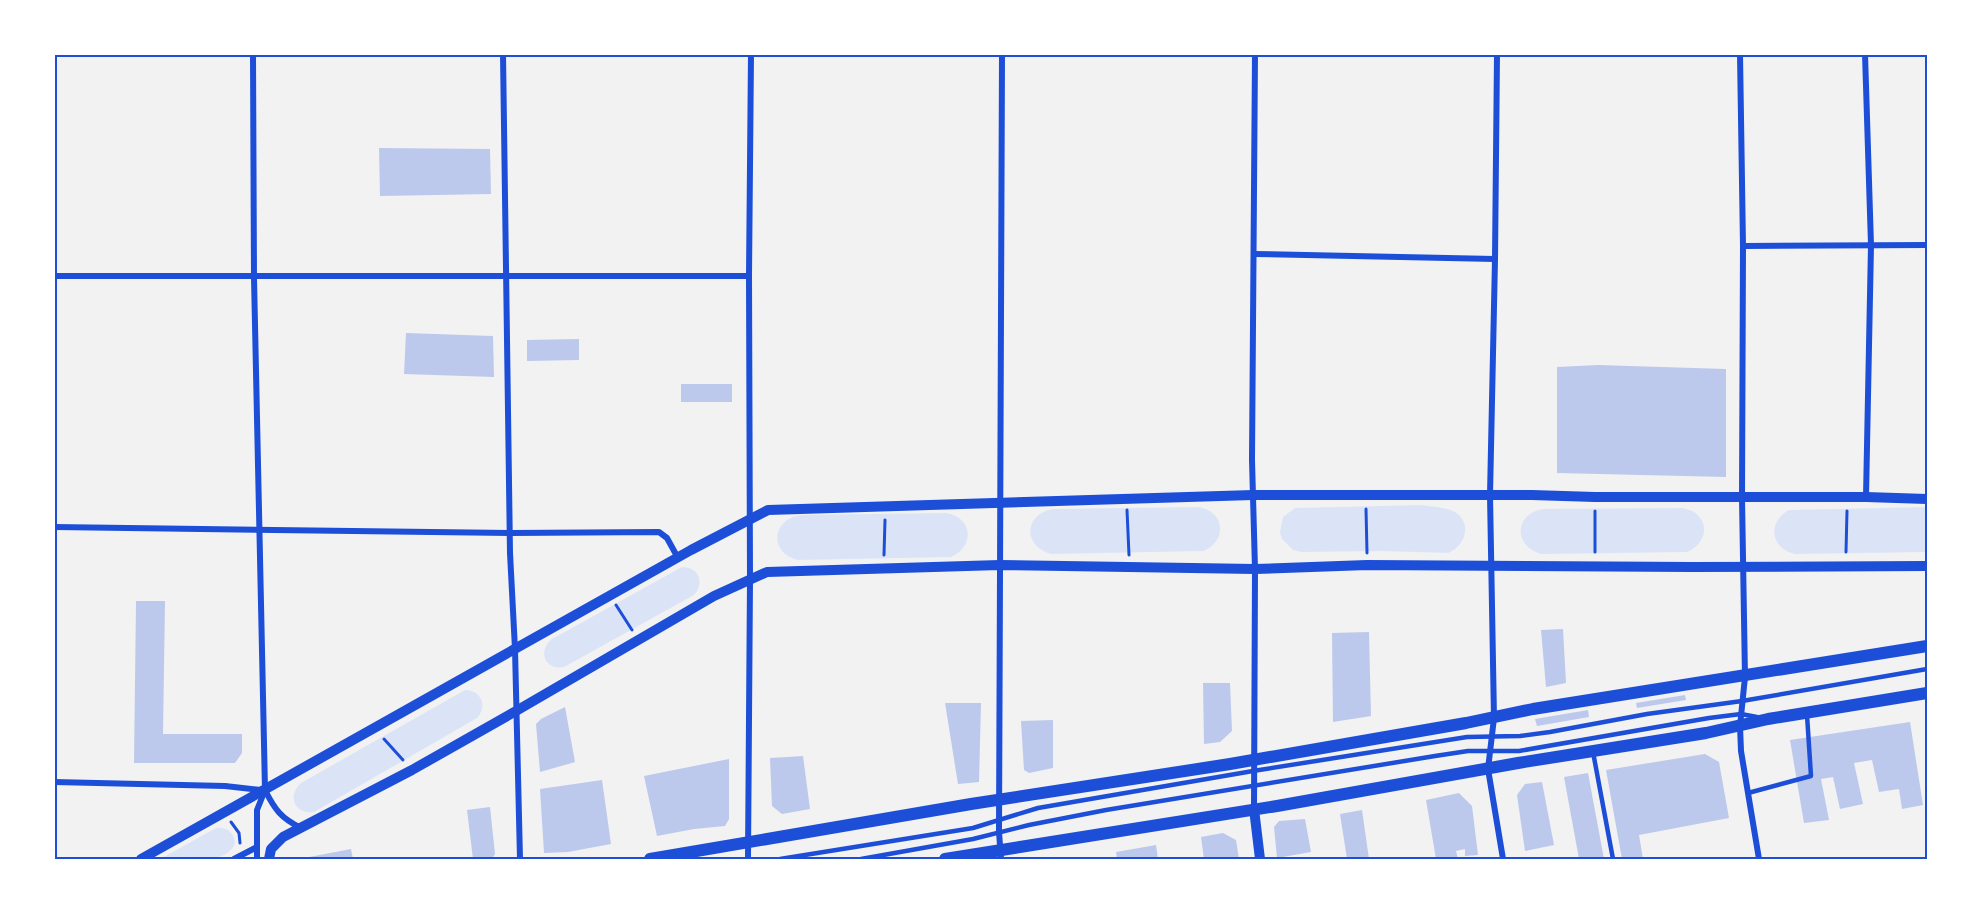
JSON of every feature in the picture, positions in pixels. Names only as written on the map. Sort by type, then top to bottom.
[{"type":"main road","points":[[650,859],[1000,800],[1253,765],[1533,710],[1927,646]]},
{"type":"main road","points":[[945,859],[1000,855],[1254,809],[1706,733],[1740,720],[1768,719],[1927,693]]},
{"type":"street","points":[[253,54],[254,278],[265,790],[257,810],[257,859]]},
{"type":"street","points":[[503,54],[511,533],[520,859]]},
{"type":"street","points":[[748,859],[750,842],[751,54]]},
{"type":"street","points":[[1000,855],[1002,54]]},
{"type":"street","points":[[1255,54],[1253,785],[1260,859]]},
{"type":"street","points":[[1497,54],[1496,258],[1490,495],[1494,718],[1488,769],[1503,859]]},
{"type":"street","points":[[1740,54],[1745,677],[1740,720],[1741,751],[1759,859]]},
{"type":"street","points":[[1865,54],[1871,245],[1866,497]]},
{"type":"street","points":[[1743,246],[1927,245]]},
{"type":"street","points":[[1254,254],[1496,258]]},
{"type":"street","points":[[54,276],[254,278],[749,276]]},
{"type":"street","points":[[141,859],[678,558],[768,510],[1253,495],[1927,499]]},
{"type":"street","points":[[54,526],[511,533],[659,532],[667,538],[678,558]]},
{"type":"street","points":[[269,859],[272,849],[283,837],[412,770],[714,596],[767,572],[1000,565],[1255,569],[1367,565],[1927,566]]},
{"type":"street","points":[[54,782],[225,786],[265,790]]},
{"type":"street","points":[[265,790],[273,806],[284,819],[301,828]]},
{"type":"street","points":[[234,859],[257,847]]},
{"type":"lane","points":[[780,859],[973,828],[1038,808],[1253,765],[1467,737],[1550,732],[1647,714],[1742,702],[1927,669]]},
{"type":"lane","points":[[1748,793],[1811,776],[1806,713]]},
{"type":"lane","points":[[861,859],[973,839],[1040,823],[1253,785],[1443,755],[1519,751],[1740,720]]},
{"type":"lane","points":[[1593,752],[1613,859]]},
{"type":"path","points":[[1366,495],[1367,565]]},
{"type":"path","points":[[1595,497],[1595,566]]},
{"type":"path","points":[[1846,567],[1848,497]]},
{"type":"path","points":[[1127,500],[1130,567]]},
{"type":"path","points":[[884,567],[885,506]]},
{"type":"path","points":[[610,596],[638,639]]},
{"type":"path","points":[[374,728],[412,770]]},
{"type":"shaded area","points":[[1422,505],[1447,509],[1461,517],[1465,534],[1454,550],[1448,553],[1301,552],[1293,550],[1282,539],[1280,532],[1283,517],[1295,508]]},
{"type":"shaded area","points":[[1198,507],[1214,514],[1220,527],[1217,540],[1203,551],[1051,554],[1042,550],[1031,538],[1030,530],[1036,517],[1053,509]]},
{"type":"shaded area","points":[[1927,507],[1927,552],[1795,554],[1780,546],[1774,534],[1777,521],[1789,510]]},
{"type":"shaded area","points":[[1682,508],[1698,515],[1704,527],[1701,541],[1687,552],[1541,554],[1532,550],[1522,538],[1522,523],[1533,512],[1543,509]]},
{"type":"shaded area","points":[[946,513],[961,520],[968,532],[964,546],[951,557],[798,560],[782,551],[778,544],[777,537],[783,523],[800,515]]},
{"type":"shaded area","points":[[682,567],[693,570],[698,576],[699,586],[694,595],[564,667],[552,666],[545,659],[545,649],[552,639]]},
{"type":"shaded area","points":[[465,690],[475,693],[481,700],[482,709],[477,718],[314,812],[307,812],[297,807],[294,793],[301,783]]},
{"type":"shaded area","points":[[216,828],[226,829],[234,838],[235,842],[231,850],[224,855],[203,860],[160,859]]},
{"type":"building","points":[[379,148],[490,149],[491,194],[380,196]]},
{"type":"building","points":[[406,333],[493,336],[494,377],[404,374]]},
{"type":"building","points":[[579,339],[579,360],[527,361],[527,340]]},
{"type":"building","points":[[1598,365],[1726,369],[1726,477],[1557,473],[1557,367]]},
{"type":"building","points":[[681,384],[732,384],[732,402],[681,402]]},
{"type":"building","points":[[136,601],[165,601],[163,734],[242,734],[242,753],[235,763],[134,763]]},
{"type":"building","points":[[1563,629],[1566,683],[1546,687],[1541,630]]},
{"type":"building","points":[[1369,632],[1371,716],[1333,722],[1332,633]]},
{"type":"building","points":[[1203,683],[1230,683],[1232,731],[1220,742],[1204,744]]},
{"type":"building","points":[[1685,695],[1686,700],[1637,708],[1636,703]]},
{"type":"building","points":[[945,703],[981,703],[979,782],[958,784]]},
{"type":"building","points":[[565,707],[575,762],[540,772],[536,724]]},
{"type":"building","points":[[1588,710],[1589,717],[1537,726],[1535,719]]},
{"type":"building","points":[[1053,720],[1053,768],[1029,773],[1024,770],[1021,721]]},
{"type":"building","points":[[1910,722],[1923,805],[1902,809],[1899,789],[1879,792],[1872,760],[1854,763],[1863,804],[1840,809],[1833,777],[1821,779],[1829,820],[1804,823],[1790,740]]},
{"type":"building","points":[[1705,754],[1719,762],[1729,818],[1639,835],[1643,859],[1622,859],[1606,770]]},
{"type":"building","points":[[803,756],[810,809],[782,814],[772,806],[770,758]]},
{"type":"building","points":[[729,759],[729,819],[725,826],[657,836],[644,776]]},
{"type":"building","points":[[1588,773],[1604,859],[1579,859],[1564,777]]},
{"type":"building","points":[[602,780],[611,844],[568,852],[544,853],[540,789]]},
{"type":"building","points":[[1542,782],[1554,845],[1525,851],[1517,795],[1525,784]]},
{"type":"building","points":[[1459,793],[1472,806],[1478,855],[1465,856],[1465,849],[1456,851],[1458,859],[1436,859],[1426,800]]},
{"type":"building","points":[[490,807],[495,854],[492,859],[473,859],[467,810]]},
{"type":"building","points":[[1362,810],[1369,859],[1347,859],[1340,814]]},
{"type":"building","points":[[1305,819],[1311,852],[1277,858],[1274,827],[1279,821]]},
{"type":"building","points":[[1223,833],[1236,840],[1239,859],[1204,859],[1201,837]]},
{"type":"building","points":[[1156,845],[1158,859],[1117,859],[1116,852]]},
{"type":"building","points":[[351,849],[353,859],[304,859],[304,858]]}]
